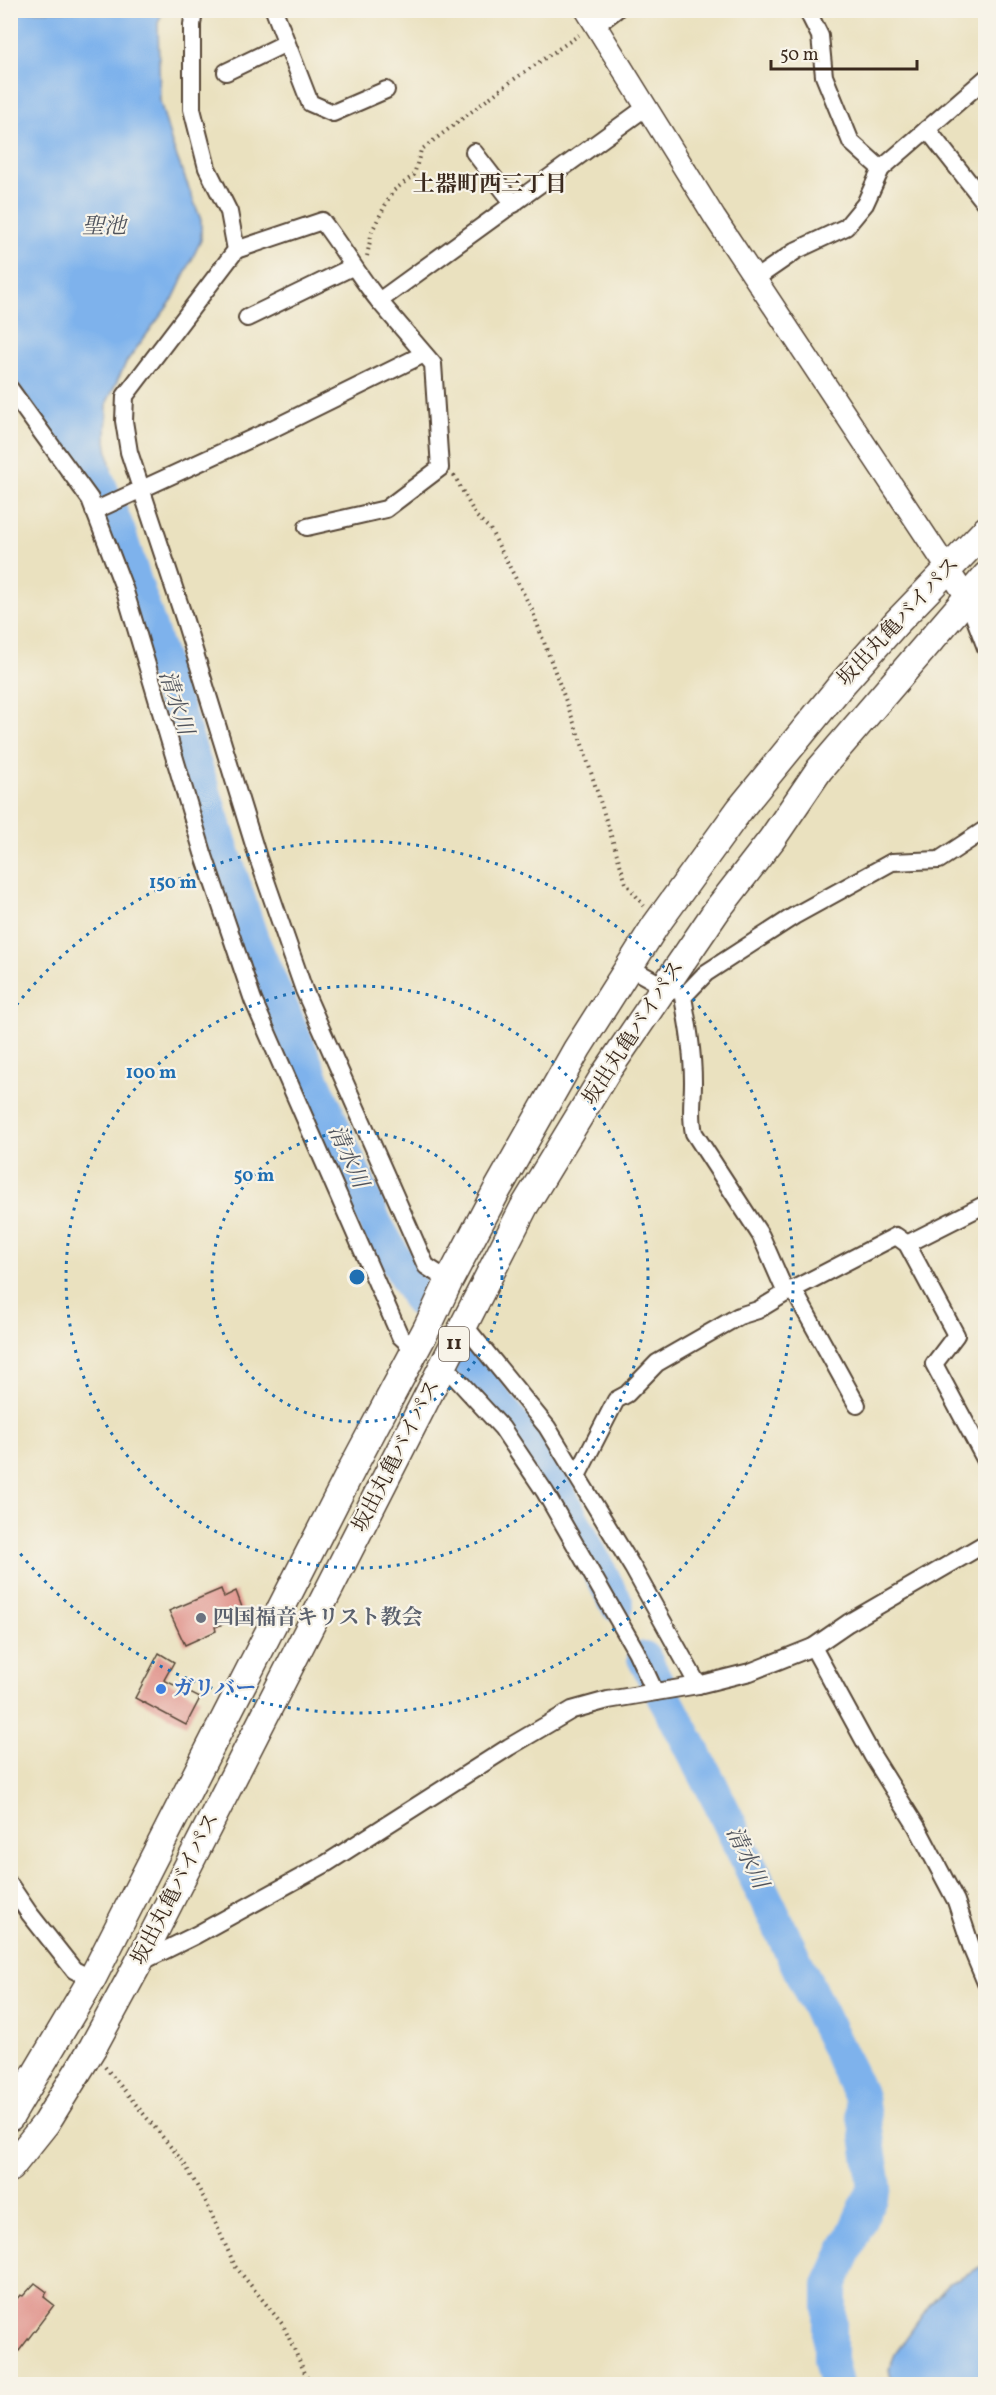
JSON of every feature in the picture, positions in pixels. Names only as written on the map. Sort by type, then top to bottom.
[{"type":"highway","name":"坂出丸亀バイパス","points":[[10,2117],[92,1980],[449,1281],[578,1048],[629,967],[733,818],[842,684],[948,568],[986,530]]},
{"type":"highway","name":"坂出丸亀バイパス","points":[[10,2168],[46,2123],[91,2050],[138,1964],[524,1207],[605,1074],[674,992],[717,910],[772,839],[819,770],[986,576]]},
{"type":"street","points":[[194,10],[192,109],[207,168],[228,212],[236,250]]},
{"type":"street","points":[[274,10],[310,103],[333,113],[386,90]]},
{"type":"street","points":[[616,10],[591,18],[645,108],[755,279],[967,598],[985,646]]},
{"type":"street","points":[[807,10],[820,36],[824,76],[851,142],[881,170]]},
{"type":"street","points":[[226,72],[286,43]]},
{"type":"street","points":[[755,279],[797,250],[846,228],[865,204],[881,170],[986,78]]},
{"type":"street","points":[[379,301],[645,108]]},
{"type":"street","points":[[927,129],[986,204]]},
{"type":"street","points":[[474,152],[513,204]]},
{"type":"street","points":[[307,527],[386,509],[440,468],[433,364],[352,267],[346,254],[322,221],[236,250],[125,396],[124,421],[129,452],[185,621],[258,858],[304,990],[426,1266],[449,1281]]},
{"type":"street","points":[[247,318],[352,267]]},
{"type":"street","points":[[94,510],[268,430],[424,354]]},
{"type":"street","points":[[10,389],[83,490],[94,510],[124,588],[203,853],[253,1000],[399,1336],[415,1350]]},
{"type":"street","points":[[674,992],[795,916],[892,862],[939,860],[986,829]]},
{"type":"street","points":[[629,967],[674,992],[692,1042],[693,1083],[690,1117],[694,1133],[761,1236],[789,1291],[857,1405]]},
{"type":"street","points":[[907,1244],[986,1204]]},
{"type":"street","points":[[577,1476],[616,1400],[627,1394],[657,1363],[739,1316],[758,1310],[789,1291],[896,1236],[907,1244],[956,1335],[934,1364],[986,1461]]},
{"type":"street","points":[[464,1325],[547,1427],[633,1568],[698,1686]]},
{"type":"street","points":[[444,1365],[502,1428],[544,1492],[636,1651],[655,1692]]},
{"type":"street","points":[[138,1964],[327,1863],[509,1747],[572,1710],[608,1700],[698,1686],[750,1672],[813,1647],[848,1623],[986,1543]]},
{"type":"street","points":[[813,1647],[872,1755],[917,1827],[956,1901],[986,1983]]},
{"type":"street","points":[[10,1885],[74,1970],[92,1980]]},
{"type":"path","points":[[352,267],[366,259],[372,231],[392,192],[414,175],[421,150],[591,18]]},
{"type":"path","points":[[440,468],[454,474],[466,502],[476,516],[490,529],[500,552],[517,578],[532,610],[583,747],[626,883],[650,914]]},
{"type":"path","points":[[91,2050],[184,2163],[205,2200],[235,2266],[283,2325],[310,2385]]},
{"type":"water","name":"聖池","points":[[10,11],[163,11],[158,23],[160,101],[172,144],[201,220],[201,240],[173,299],[127,361],[107,402],[106,441],[111,470],[83,484],[64,450],[11,375]]},
{"type":"water","points":[[985,2265],[985,2384],[892,2384],[889,2369],[895,2354],[930,2304],[949,2283]]},
{"type":"building","name":"四国福音キリスト教会","points":[[221,1589],[224,1597],[236,1591],[243,1610],[229,1616],[231,1621],[215,1627],[216,1631],[185,1645],[169,1611]]},
{"type":"building","name":"ガリバー","points":[[159,1653],[174,1662],[164,1680],[200,1698],[186,1725],[135,1698]]},
{"type":"building","points":[[35,2283],[47,2292],[44,2297],[54,2305],[19,2351],[10,2344],[10,2307]]},
{"type":"waterway","name":"清水川","points":[[78,433],[118,530],[252,940],[376,1225],[419,1300]]},
{"type":"waterway","name":"清水川","points":[[470,1367],[541,1460],[617,1605]]},
{"type":"waterway","name":"清水川","points":[[644,1658],[712,1787],[861,2097],[875,2187],[830,2285],[830,2359],[836,2384]]},
{"type":"place","name":"四国福音キリスト教会","points":[[201,1618]]},
{"type":"place","name":"ガリバー","points":[[161,1689]]},
{"type":"district","name":"土器町西三丁目","points":[[490,185]]}]
